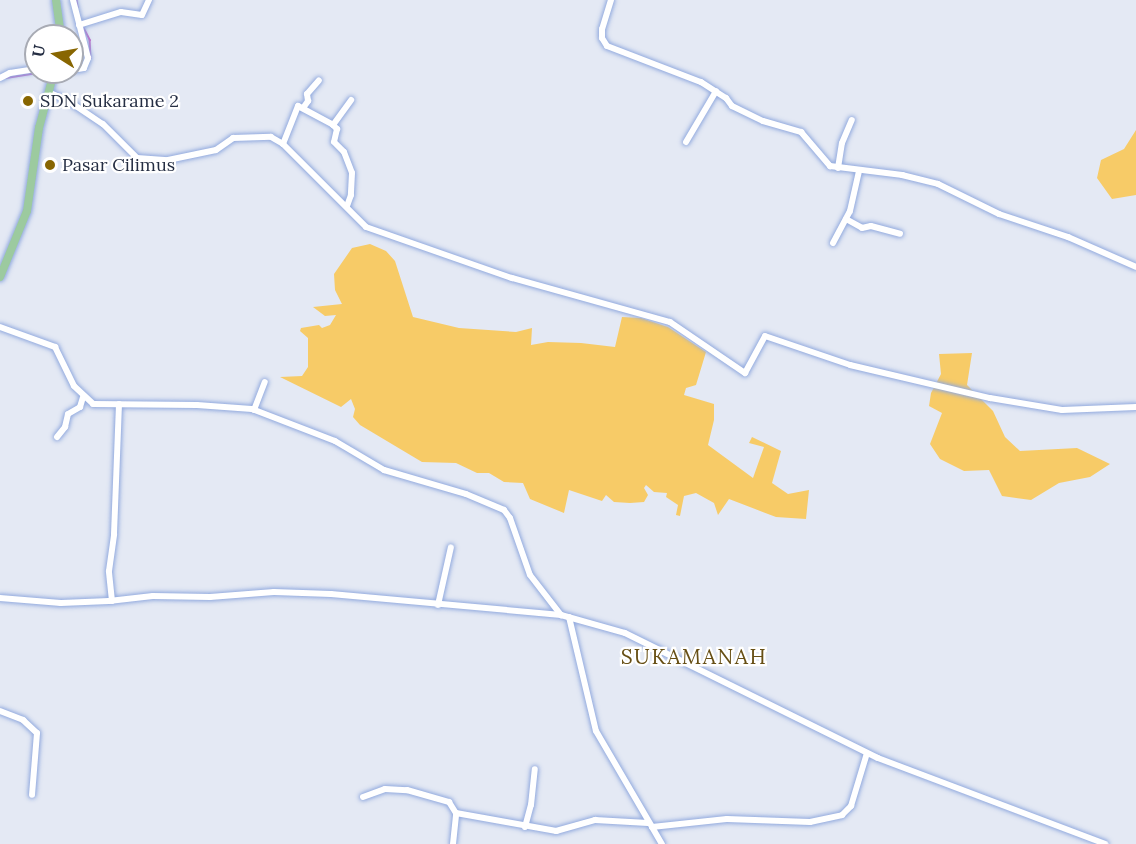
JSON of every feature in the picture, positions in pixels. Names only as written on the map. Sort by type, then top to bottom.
[{"type":"main road","points":[[56,0],[59,24]]},
{"type":"main road","points":[[0,277],[27,211],[39,128],[50,84]]},
{"type":"street","points":[[73,0],[82,24],[121,12],[142,15],[149,0]]},
{"type":"street","points":[[611,0],[602,29],[602,38],[607,46],[680,73],[716,91],[732,106],[754,117],[804,134],[823,160],[838,168],[902,175],[944,186],[995,212],[1068,237],[1136,267]]},
{"type":"street","points":[[84,34],[88,62],[84,68]]},
{"type":"street","points":[[0,78],[10,73],[24,71]]},
{"type":"street","points":[[303,108],[308,101],[307,94],[319,80]]},
{"type":"street","points":[[686,142],[716,91]]},
{"type":"street","points":[[48,92],[70,102],[103,124],[136,158],[168,160],[199,155],[216,150],[233,138],[265,135],[283,144],[366,227],[540,287],[670,322],[745,373],[765,336],[850,365],[990,398],[1062,410],[1136,407]]},
{"type":"street","points":[[333,124],[351,100]]},
{"type":"street","points":[[283,144],[297,106],[333,124],[337,129],[334,142],[344,152],[352,173],[351,195],[347,207]]},
{"type":"street","points":[[838,168],[842,143],[852,120]]},
{"type":"street","points":[[833,243],[846,219],[859,171]]},
{"type":"street","points":[[846,219],[862,228],[871,226],[900,234]]},
{"type":"street","points":[[0,327],[55,347],[74,386],[93,404],[197,405],[254,410],[335,441],[384,470],[466,494],[504,510],[510,518],[535,584],[561,615]]},
{"type":"street","points":[[254,410],[265,382]]},
{"type":"street","points":[[57,437],[65,427],[68,414],[80,407],[83,397]]},
{"type":"street","points":[[112,601],[109,571],[114,534],[120,404]]},
{"type":"street","points":[[438,605],[451,547]]},
{"type":"street","points":[[0,598],[61,603],[112,601],[153,596],[210,597],[274,592],[332,594],[561,615],[625,633],[867,753],[1105,844]]},
{"type":"street","points":[[569,617],[596,731],[662,844]]},
{"type":"street","points":[[0,711],[23,720],[37,733],[32,795]]},
{"type":"street","points":[[456,813],[556,831],[595,820],[650,825],[727,819],[810,822],[842,816],[852,806],[867,753]]},
{"type":"street","points":[[525,827],[531,805],[535,769]]},
{"type":"street","points":[[363,797],[385,789],[407,790],[449,802],[456,813],[453,844]]},
{"type":"shaded area","points":[[1136,130],[1136,195],[1112,199],[1097,178],[1101,160],[1124,149]]},
{"type":"shaded area","points":[[370,244],[386,251],[395,261],[413,317],[459,328],[516,332],[532,328],[531,345],[548,342],[615,347],[622,317],[641,318],[668,327],[706,352],[696,385],[686,388],[684,395],[714,404],[714,420],[708,445],[753,478],[764,447],[749,443],[752,437],[781,451],[772,483],[788,494],[809,490],[806,519],[776,517],[729,499],[718,515],[714,503],[696,493],[684,496],[680,516],[676,515],[678,505],[666,497],[667,493],[654,492],[646,485],[644,488],[648,495],[644,502],[630,503],[614,502],[606,495],[602,501],[569,490],[564,513],[530,499],[523,483],[504,482],[489,473],[477,473],[456,463],[422,462],[360,425],[353,417],[355,409],[351,399],[341,407],[280,377],[302,376],[308,367],[308,338],[300,331],[301,328],[319,325],[322,328],[330,325],[336,315],[325,316],[313,307],[342,304],[335,290],[334,274],[352,248]]},
{"type":"shaded area","points":[[972,353],[967,385],[993,411],[1005,437],[1020,451],[1077,448],[1110,464],[1090,477],[1059,483],[1031,500],[1002,496],[989,470],[964,471],[940,459],[930,444],[942,413],[929,406],[931,393],[941,374],[939,354]]},
{"type":"waterway","points":[[77,0],[78,7]]},
{"type":"waterway","points":[[84,28],[90,40],[91,58]]},
{"type":"waterway","points":[[6,78],[24,75]]},
{"type":"place","name":"SDN Sukarame 2","points":[[28,101]]},
{"type":"place","name":"Pasar Cilimus","points":[[50,165]]},
{"type":"district","name":"SUKAMANAH","points":[[694,657]]}]
